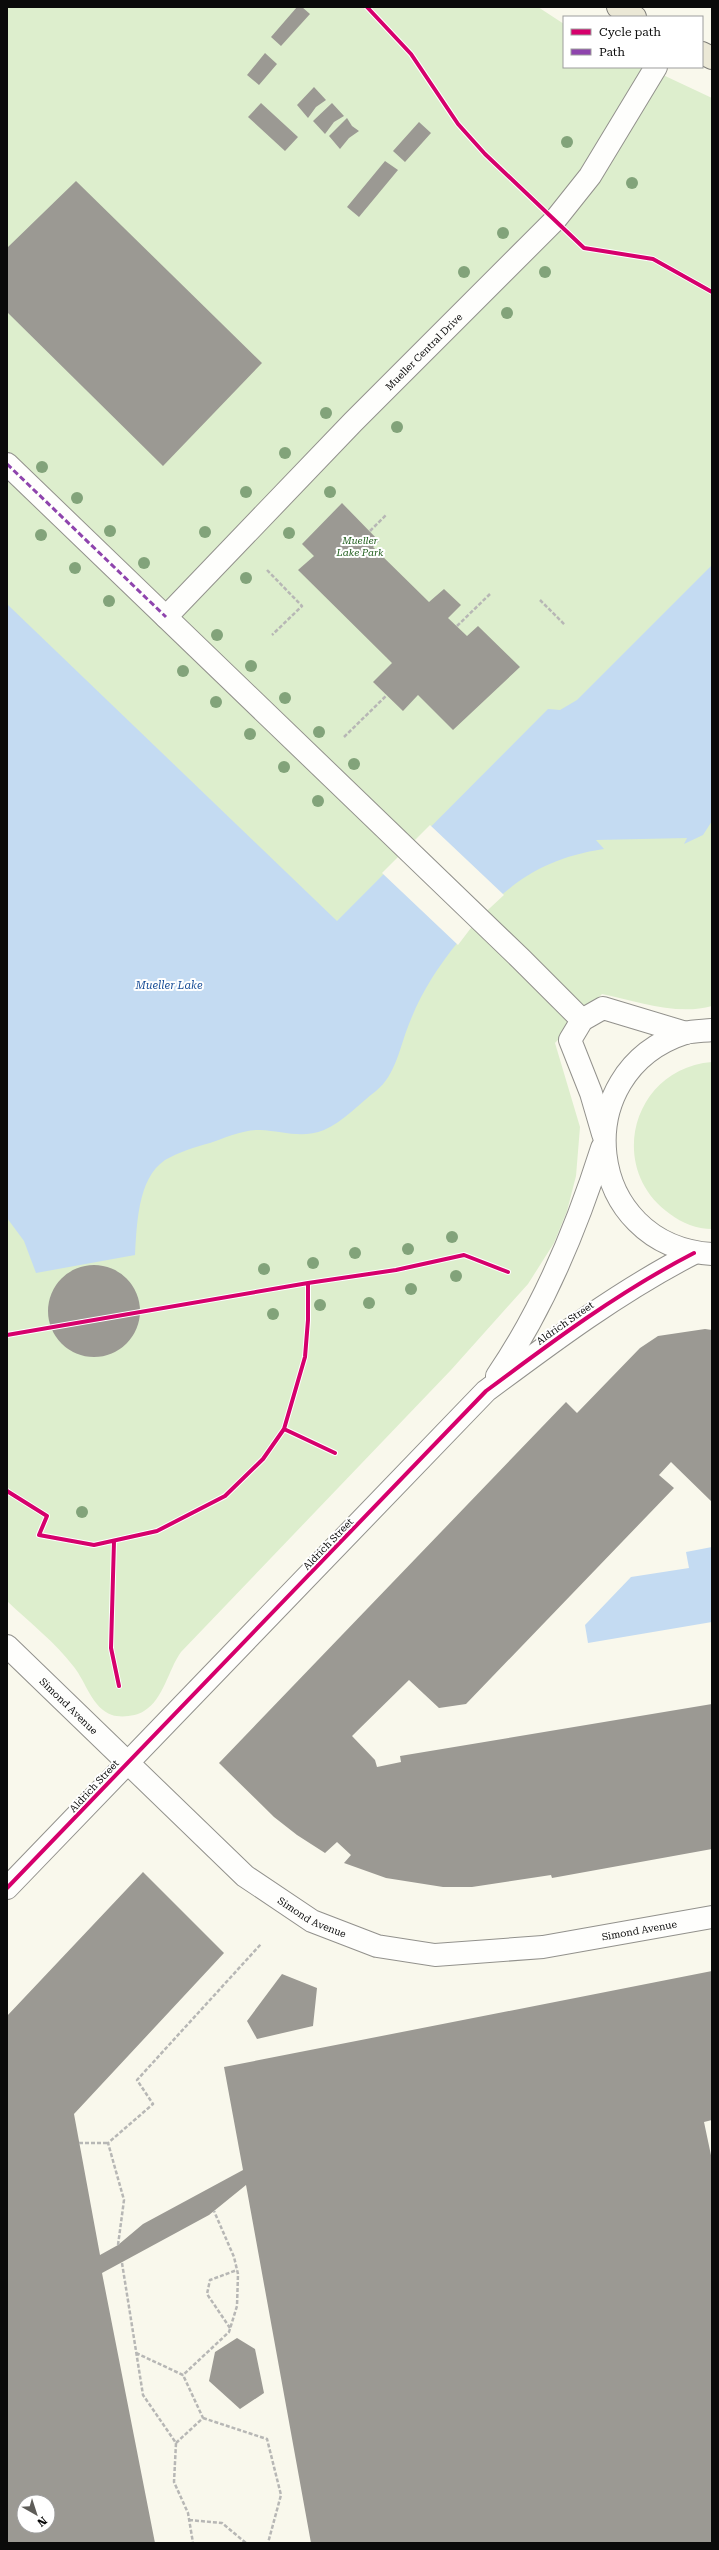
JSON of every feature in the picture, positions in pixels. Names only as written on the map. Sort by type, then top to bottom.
[{"type":"main road","points":[[618,7],[633,16]]},
{"type":"main road","points":[[703,54],[712,58]]},
{"type":"street","name":"Mueller Central Drive","points":[[166,617],[358,417],[555,220],[590,176],[655,68]]},
{"type":"street","points":[[7,464],[369,812],[582,1020]]},
{"type":"street","points":[[703,1253],[672,1246],[652,1235],[637,1222],[623,1206],[611,1184],[603,1140],[591,1093],[570,1040],[582,1020],[603,1008],[686,1033],[712,1030]]},
{"type":"street","name":"Aldrich Street","points":[[486,1392],[513,1352],[542,1298],[586,1198],[603,1140],[605,1125],[616,1090],[636,1062],[666,1041],[686,1033]]},
{"type":"street","name":"Aldrich Street","points":[[7,1888],[486,1392],[590,1316],[654,1274],[703,1253]]},
{"type":"street","name":"Simond Avenue","points":[[7,1646],[245,1876],[312,1921],[377,1946],[435,1955],[543,1947],[712,1916]]},
{"type":"path","points":[[370,531],[386,515]]},
{"type":"path","points":[[267,570],[302,606],[272,635]]},
{"type":"path","points":[[457,626],[490,594]]},
{"type":"path","points":[[540,600],[565,625]]},
{"type":"path","points":[[344,737],[387,695]]},
{"type":"path","points":[[79,2143],[108,2143],[153,2104],[137,2080],[261,1944]]},
{"type":"path","points":[[108,2143],[124,2200],[118,2245]]},
{"type":"path","points":[[183,2375],[230,2328],[237,2306],[237,2270],[234,2257],[214,2211]]},
{"type":"path","points":[[122,2263],[143,2395],[176,2443],[174,2482],[189,2520],[193,2543]]},
{"type":"path","points":[[230,2328],[206,2294],[210,2280],[237,2270]]},
{"type":"path","points":[[136,2353],[183,2375],[203,2418],[267,2439],[281,2495],[268,2543]]},
{"type":"path","points":[[176,2443],[203,2418]]},
{"type":"path","points":[[189,2520],[222,2523],[246,2543]]},
{"type":"green space","name":"Mueller Lake Park","points":[[7,7],[538,7],[563,23],[563,68],[648,68],[712,98],[712,1006],[699,1009],[671,1008],[643,1004],[602,994],[555,1043],[580,1127],[576,1176],[567,1211],[554,1243],[528,1284],[451,1370],[181,1652],[176,1659],[161,1692],[151,1706],[141,1713],[133,1715],[116,1716],[105,1712],[94,1701],[78,1673],[67,1658],[51,1641],[7,1601]]},
{"type":"green space","points":[[712,1062],[712,1229],[706,1229],[690,1225],[670,1214],[650,1195],[638,1172],[634,1147],[637,1123],[647,1101],[663,1082],[685,1068]]},
{"type":"water","name":"Mueller Lake","points":[[712,565],[712,821],[703,835],[684,844],[687,838],[596,840],[604,849],[558,860],[521,880],[489,907],[450,952],[436,971],[419,1002],[409,1024],[397,1060],[388,1077],[376,1091],[345,1117],[331,1127],[316,1133],[292,1134],[254,1130],[235,1134],[170,1157],[156,1168],[144,1191],[138,1217],[135,1255],[36,1273],[24,1241],[7,1218],[7,604],[337,921],[548,709],[560,710],[577,700]]},
{"type":"water","points":[[712,1547],[712,1622],[588,1643],[585,1625],[631,1577],[689,1568],[686,1552]]},
{"type":"pier","points":[[430,825],[504,895],[477,920],[458,945],[382,873]]},
{"type":"building","points":[[297,7],[302,7],[310,14],[281,46],[271,37]]},
{"type":"building","points":[[265,53],[277,64],[259,85],[247,75]]},
{"type":"building","points":[[314,87],[326,100],[316,107],[308,118],[297,105]]},
{"type":"building","points":[[261,103],[298,137],[285,151],[248,117]]},
{"type":"building","points":[[332,103],[344,116],[334,122],[325,134],[313,121]]},
{"type":"building","points":[[347,118],[352,126],[359,131],[349,138],[340,149],[329,136]]},
{"type":"building","points":[[419,122],[431,133],[405,162],[393,151]]},
{"type":"building","points":[[385,161],[398,170],[359,217],[347,207]]},
{"type":"building","points":[[76,181],[262,363],[163,466],[7,312],[7,248]]},
{"type":"building","points":[[342,503],[379,541],[373,547],[429,602],[444,589],[461,605],[448,618],[467,636],[478,626],[520,667],[453,730],[418,695],[403,711],[373,682],[392,663],[298,570],[314,556],[302,544]]},
{"type":"building","points":[[94,1265],[112,1268],[127,1278],[137,1293],[140,1311],[137,1329],[127,1344],[112,1354],[94,1357],[76,1354],[61,1344],[51,1329],[48,1311],[51,1293],[61,1278],[76,1268]]},
{"type":"building","points":[[705,1329],[712,1330],[712,1502],[671,1462],[659,1475],[674,1488],[466,1704],[439,1708],[409,1680],[352,1736],[375,1760],[377,1767],[401,1762],[400,1756],[712,1704],[712,1849],[552,1878],[551,1875],[472,1887],[443,1887],[386,1878],[344,1863],[351,1855],[337,1842],[325,1853],[297,1835],[274,1817],[219,1763],[566,1402],[577,1413],[640,1348],[658,1336]]},
{"type":"building","points":[[143,1872],[224,1953],[74,2114],[100,2255],[118,2245],[143,2224],[243,2170],[224,2067],[712,1971],[712,2120],[704,2122],[712,2160],[712,2543],[311,2543],[246,2185],[209,2215],[102,2273],[155,2543],[7,2543],[7,2016]]},
{"type":"building","points":[[282,1974],[317,1988],[313,2026],[257,2039],[247,2021]]},
{"type":"building","points":[[237,2338],[255,2349],[264,2393],[240,2409],[209,2381],[215,2352]]},
{"type":"marked path","points":[[7,464],[166,617]]},
{"type":"cycle path","points":[[367,7],[411,54],[458,124],[485,154],[584,248],[653,259],[712,292]]},
{"type":"cycle path","points":[[7,1888],[486,1391],[562,1335],[613,1300],[694,1253]]},
{"type":"cycle path","points":[[7,1335],[308,1283],[396,1270],[464,1255],[508,1272]]},
{"type":"cycle path","points":[[7,1491],[47,1516],[39,1535],[94,1545],[157,1531],[225,1496],[263,1459],[284,1429],[305,1357],[308,1320],[308,1283]]},
{"type":"cycle path","points":[[284,1429],[335,1453]]},
{"type":"cycle path","points":[[114,1541],[111,1648],[119,1686]]}]
